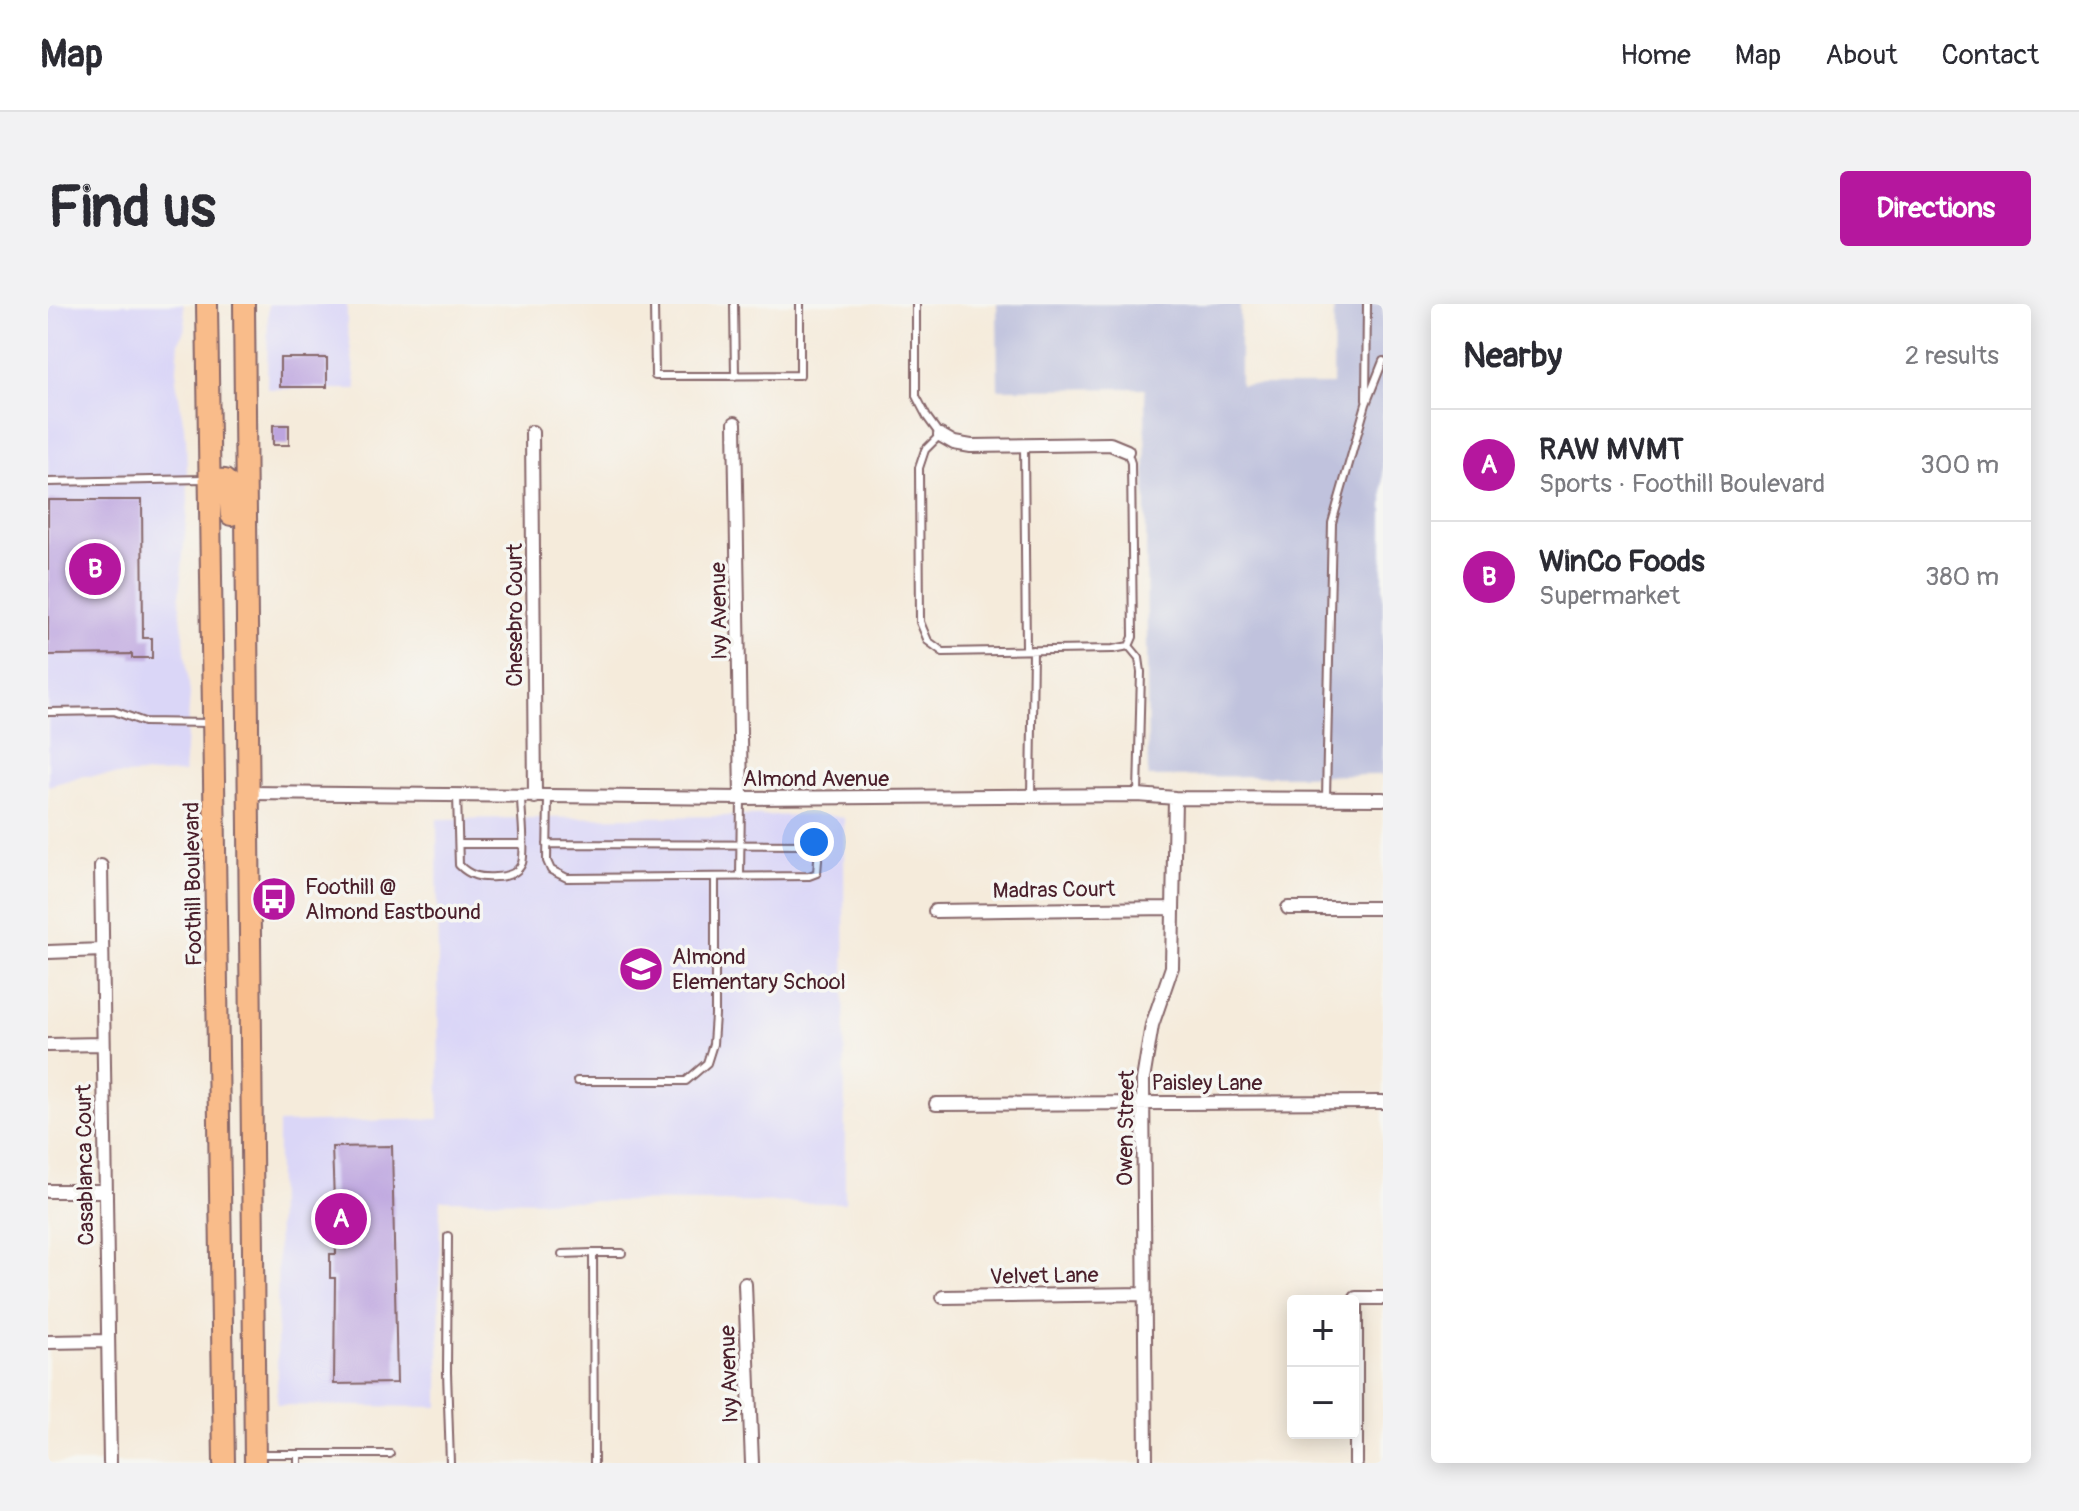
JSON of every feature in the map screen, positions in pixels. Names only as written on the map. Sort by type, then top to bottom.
[{"type":"main road","name":"Foothill Boulevard","points":[[207,304],[212,479],[224,1463]]},
{"type":"main road","points":[[244,304],[255,1458]]},
{"type":"main road","points":[[212,479],[225,480],[231,491],[232,589],[245,625]]},
{"type":"street","name":"Ivy Avenue","points":[[735,423],[741,798]]},
{"type":"street","name":"Chesebro Court","points":[[532,432],[535,797]]},
{"type":"street","points":[[940,435],[954,443],[971,446],[1110,444],[1127,451]]},
{"type":"street","name":"Almond Avenue","points":[[248,793],[741,798],[1138,795],[1383,799]]},
{"type":"street","name":"Owen Street","points":[[1146,1463],[1142,1102],[1152,1025],[1172,967],[1175,798]]},
{"type":"street","name":"Casablanca Court","points":[[101,866],[110,1463]]},
{"type":"street","name":"Madras Court","points":[[935,911],[1173,908]]},
{"type":"street","points":[[1288,908],[1383,908]]},
{"type":"street","points":[[48,952],[102,950]]},
{"type":"street","points":[[48,1045],[103,1044]]},
{"type":"street","name":"Paisley Lane","points":[[936,1104],[1383,1102]]},
{"type":"street","points":[[48,1191],[104,1191]]},
{"type":"street","name":"Ivy Avenue","points":[[745,1284],[752,1463]]},
{"type":"street","name":"Velvet Lane","points":[[943,1297],[1145,1294]]},
{"type":"street","points":[[1356,1463],[1356,1298],[1383,1298]]},
{"type":"street","points":[[48,1342],[107,1341]]},
{"type":"lane","points":[[654,304],[655,376],[800,375],[800,304]]},
{"type":"lane","points":[[734,304],[735,376]]},
{"type":"lane","points":[[916,304],[916,396],[940,435],[925,450],[919,468],[920,622],[928,641],[943,652],[1113,649],[1129,646]]},
{"type":"lane","points":[[1366,404],[1367,304]]},
{"type":"lane","points":[[1326,799],[1332,523],[1366,404],[1383,361]]},
{"type":"lane","points":[[1024,445],[1031,797]]},
{"type":"lane","points":[[1127,451],[1131,463],[1133,637],[1129,646]]},
{"type":"lane","points":[[48,482],[212,479]]},
{"type":"lane","points":[[1129,646],[1139,658],[1141,672],[1138,795]]},
{"type":"lane","points":[[48,712],[114,711],[144,722],[214,723]]},
{"type":"lane","points":[[457,796],[459,865],[467,873],[482,878],[513,873],[522,863],[522,844],[535,797]]},
{"type":"lane","points":[[535,797],[547,844],[547,861],[551,870],[567,878],[809,876],[817,873],[819,859],[819,847],[814,845],[547,844]]},
{"type":"lane","points":[[740,877],[741,798]]},
{"type":"lane","points":[[459,844],[522,844]]},
{"type":"lane","points":[[577,1081],[686,1081],[707,1063],[713,1044],[715,1015],[715,877]]},
{"type":"lane","points":[[448,1236],[450,1463]]},
{"type":"lane","points":[[593,1253],[594,1463]]},
{"type":"lane","points":[[562,1254],[622,1253]]},
{"type":"lane","points":[[255,1458],[298,1454],[390,1454]]},
{"type":"lane","points":[[298,1454],[298,1463]]},
{"type":"shaded area","points":[[48,304],[183,304],[186,326],[179,342],[176,380],[186,438],[188,501],[179,597],[190,694],[184,773],[83,776],[48,786]]},
{"type":"shaded area","points":[[268,304],[347,304],[347,326],[357,389],[267,389]]},
{"type":"shaded area","points":[[997,304],[1240,304],[1240,385],[1333,385],[1334,304],[1383,304],[1383,775],[1148,777],[1145,388],[998,389]]},
{"type":"shaded area","name":"Almond Elementary School","points":[[827,815],[844,818],[845,1203],[440,1200],[439,1407],[277,1405],[278,1123],[439,1119],[437,819]]},
{"type":"building","points":[[280,358],[327,358],[327,387],[280,387]]},
{"type":"building","points":[[273,425],[289,425],[289,445],[273,445]]},
{"type":"building","points":[[48,500],[142,500],[143,638],[152,638],[152,658],[132,658],[132,654],[48,655]]},
{"type":"building","points":[[392,1146],[397,1383],[334,1384],[335,1278],[330,1278],[330,1254],[336,1254],[332,1147]]},
{"type":"place","name":"WinCo Foods","points":[[95,569]]},
{"type":"place","name":"Foothill @ Almond Eastbound","points":[[274,899]]},
{"type":"place","name":"Almond Elementary School","points":[[641,969]]},
{"type":"place","name":"RAW MVMT","points":[[341,1219]]}]
